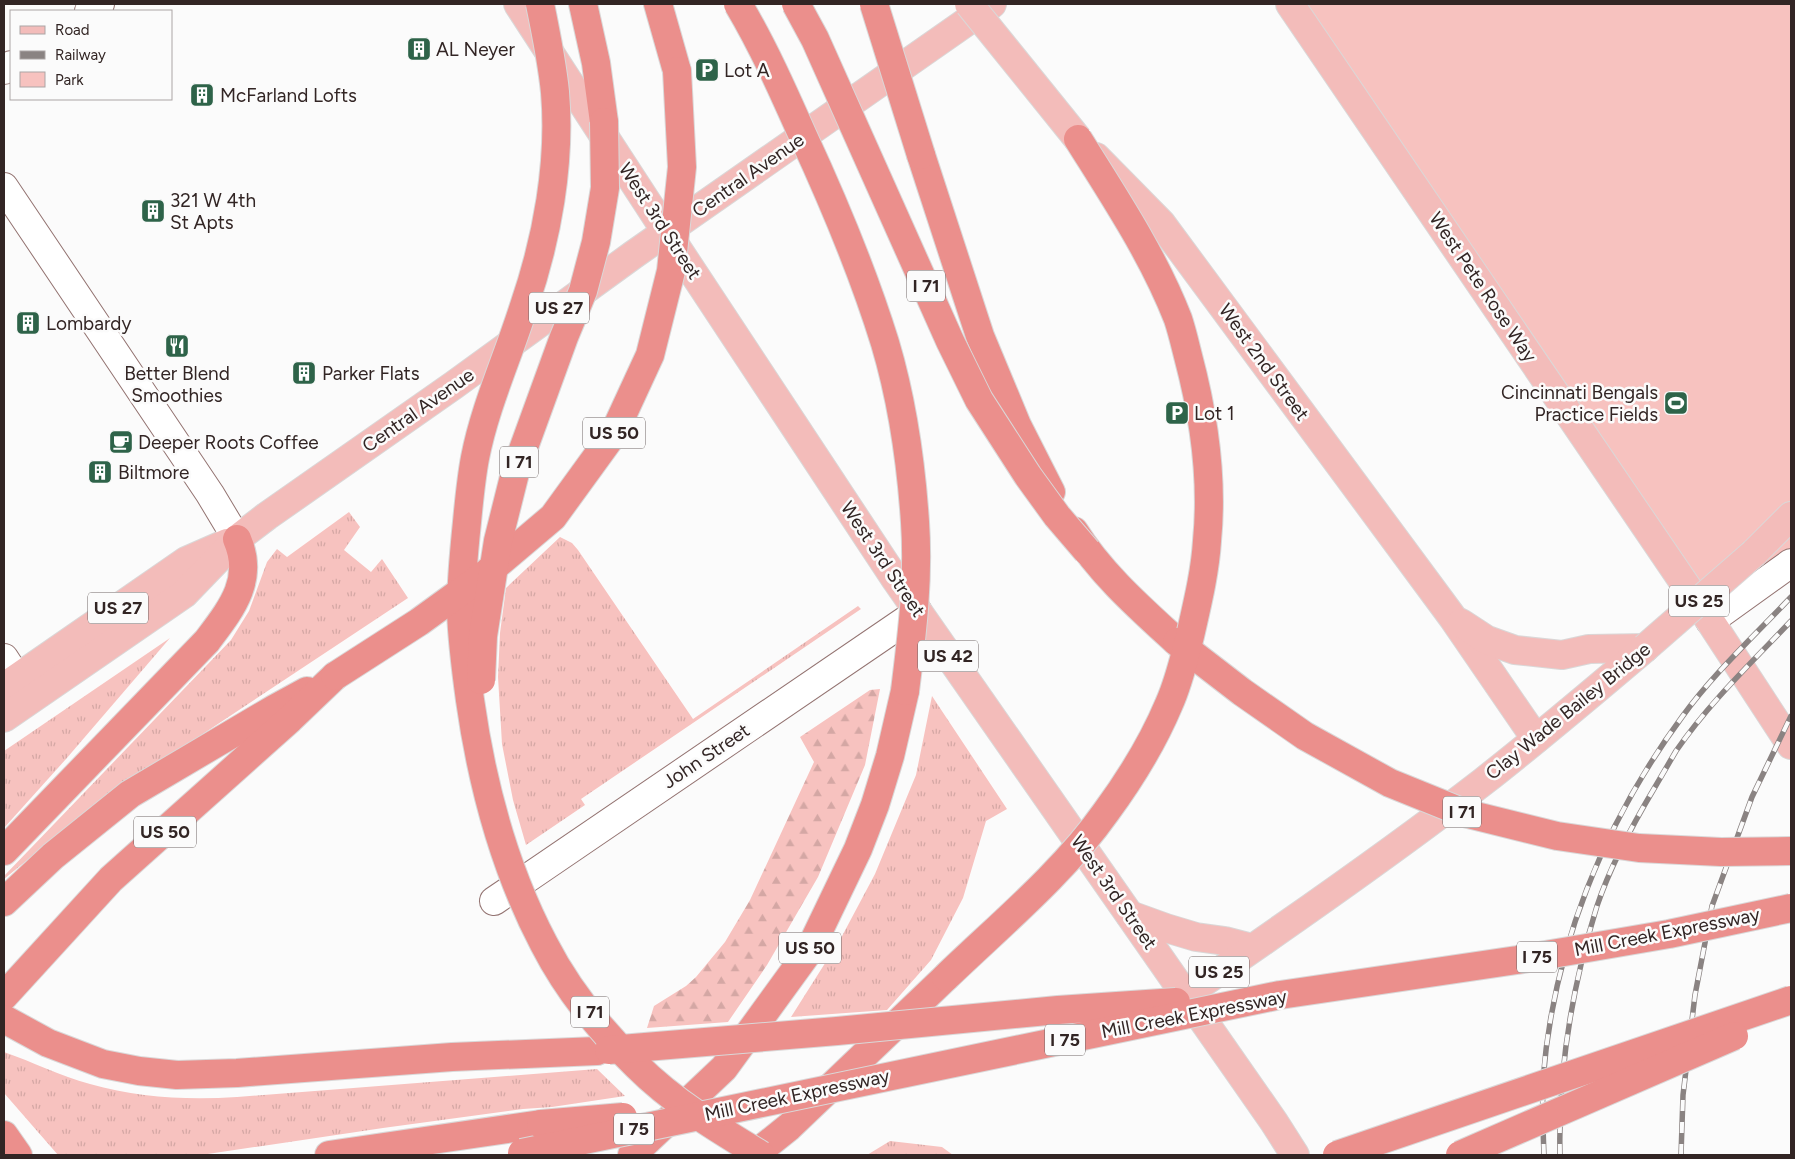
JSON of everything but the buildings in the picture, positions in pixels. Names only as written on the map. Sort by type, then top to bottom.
[{"type":"highway","points":[[491,811],[480,759],[465,663],[461,612],[464,547],[474,460],[483,422],[526,302],[537,262],[551,191],[556,148],[555,93],[540,4]]},
{"type":"highway","name":"I 71","points":[[583,4],[596,63],[602,112],[605,188],[596,242],[583,291],[564,337],[516,470],[498,541],[483,636],[482,720],[491,811],[503,850],[545,947],[563,976],[604,1031],[659,1086],[707,1121],[761,1155]]},
{"type":"highway","name":"US 50","points":[[4,996],[111,880],[335,676],[419,622],[488,572],[553,517],[614,433],[650,355],[671,271],[681,176],[677,71],[658,4]]},
{"type":"highway","name":"US 50","points":[[632,1155],[724,1068],[809,951],[858,850],[875,805],[890,756],[905,691],[916,591],[915,522],[909,465],[900,403],[889,361],[865,282],[842,225],[760,41],[738,4]]},
{"type":"highway","name":"I 71","points":[[796,4],[819,47],[950,341],[979,400],[1028,476],[1057,516],[1126,595],[1177,642],[1242,692],[1305,736],[1390,783],[1464,813],[1557,836],[1639,848],[1721,852],[1791,851]]},
{"type":"highway","points":[[874,4],[980,336],[1036,466],[1086,551]]},
{"type":"highway","points":[[754,1155],[788,1127],[946,977],[1042,885],[1078,847],[1133,773],[1170,704],[1182,669],[1202,577],[1207,541],[1209,503],[1207,458],[1201,414],[1181,331],[1158,273],[1132,224],[1078,139]]},
{"type":"highway","points":[[4,851],[207,641],[222,621],[240,587],[244,574],[244,560],[237,539]]},
{"type":"highway","points":[[4,902],[53,856],[130,794],[274,708],[335,676]]},
{"type":"highway","name":"Mill Creek Expressway","points":[[517,1154],[1280,995],[1517,960],[1669,934],[1791,908]]},
{"type":"highway","points":[[4,1019],[48,1043],[103,1064],[176,1075],[237,1074],[452,1056],[597,1051],[1058,1010],[1280,995]]},
{"type":"highway","points":[[1337,1155],[1791,1000]]},
{"type":"highway","points":[[1460,1155],[1637,1080],[1791,1010]]},
{"type":"highway","points":[[329,1155],[540,1124],[747,1106]]},
{"type":"highway","points":[[4,1135],[18,1155]]},
{"type":"main road","name":"West 3rd Street","points":[[518,4],[918,612],[1130,914],[1295,1155]]},
{"type":"main road","name":"West 2nd Street","points":[[969,4],[1078,139],[1161,223],[1453,618],[1536,739]]},
{"type":"main road","name":"Central Avenue","points":[[4,718],[184,594],[237,539],[632,256],[992,4]]},
{"type":"main road","name":"West Pete Rose Way","points":[[1290,4],[1710,621],[1791,745]]},
{"type":"main road","name":"Clay Wade Bailey Bridge","points":[[1185,995],[1395,847],[1483,782],[1645,648],[1754,553],[1791,516]]},
{"type":"main road","name":"Central Avenue","points":[[8,674],[186,561],[237,539]]},
{"type":"main road","points":[[1453,618],[1487,640],[1515,650],[1562,655],[1590,649],[1645,648]]},
{"type":"main road","points":[[1130,914],[1196,937],[1225,941],[1252,948]]},
{"type":"street","points":[[4,188],[210,494],[237,539]]},
{"type":"street","points":[[1710,621],[1791,563]]},
{"type":"street","name":"John Street","points":[[494,901],[918,612]]},
{"type":"green space","name":"Cincinnati Bengals Practice Fields","points":[[1290,4],[1791,4],[1791,563],[1710,621]]},
{"type":"green space","points":[[349,512],[360,527],[344,550],[371,572],[382,559],[408,598],[138,777],[63,831],[4,879],[4,876],[231,640],[249,611],[267,562],[277,549],[287,557]]},
{"type":"green space","points":[[560,537],[572,543],[578,550],[693,719],[858,606],[861,609],[581,799],[585,805],[526,845],[513,800],[502,744],[498,677],[500,633],[506,588]]},
{"type":"green space","points":[[170,638],[66,759],[4,828],[4,751]]},
{"type":"green space","points":[[880,689],[865,765],[818,877],[767,965],[728,1022],[647,1028],[654,1006],[686,986],[696,977],[725,942],[750,900],[814,762],[800,737],[870,690]]},
{"type":"green space","points":[[932,696],[1007,809],[986,821],[963,898],[931,960],[887,1010],[791,1017],[841,938],[875,874],[916,775]]},
{"type":"green space","points":[[4,1052],[90,1084],[108,1089],[163,1097],[237,1097],[597,1069],[625,1096],[383,1128],[201,1155],[58,1155],[4,1093]]},
{"type":"green space","points":[[890,1141],[942,1147],[953,1155],[867,1155]]},
{"type":"railway","points":[[1544,1155],[1543,1080],[1558,982],[1571,935],[1587,889],[1606,844],[1654,758],[1682,717],[1720,670],[1791,597]]},
{"type":"railway","points":[[1560,1155],[1561,1092],[1568,1029],[1580,967],[1597,906],[1609,875],[1631,830],[1676,751],[1716,700],[1791,621]]},
{"type":"railway","points":[[1681,1155],[1683,1095],[1695,995],[1712,906],[1752,797],[1791,716]]},
{"type":"place","name":"AL Neyer","points":[[419,49]]},
{"type":"place","name":"Lot A","points":[[707,70]]},
{"type":"place","name":"McFarland Lofts","points":[[202,95]]},
{"type":"place","name":"321 W 4th St Apts","points":[[153,211]]},
{"type":"place","name":"Lombardy","points":[[28,323]]},
{"type":"place","name":"Better Blend Smoothies","points":[[177,346]]},
{"type":"place","name":"Parker Flats","points":[[304,373]]},
{"type":"place","name":"Cincinnati Bengals Practice Fields","points":[[1676,403]]},
{"type":"place","name":"Lot 1","points":[[1177,413]]},
{"type":"place","name":"Deeper Roots Coffee","points":[[121,442]]},
{"type":"place","name":"Biltmore","points":[[100,472]]}]
